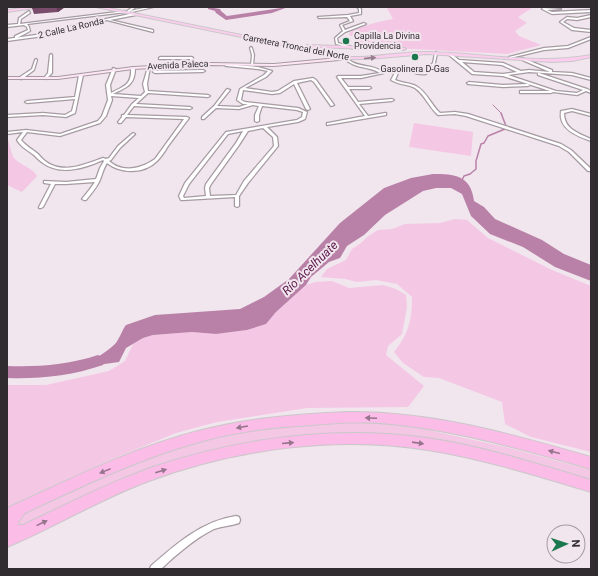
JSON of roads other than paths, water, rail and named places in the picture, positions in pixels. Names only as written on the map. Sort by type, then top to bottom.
[{"type":"highway","points":[[7,515],[100,472],[152,452],[195,438],[224,430],[259,424],[309,419],[345,418],[401,420],[506,440],[591,463]]},
{"type":"highway","points":[[7,540],[106,494],[148,476],[169,469],[233,451],[304,442],[374,440],[403,441],[432,445],[510,462],[591,486]]},
{"type":"highway","points":[[22,508],[15,514],[11,525],[12,530],[15,532],[24,532]]},
{"type":"main road","points":[[7,10],[32,7]]},
{"type":"main road","points":[[7,10],[39,7]]},
{"type":"main road","name":"Carretera Troncal del Norte","points":[[98,7],[131,11],[332,56],[348,58],[436,53],[559,60],[591,55]]},
{"type":"main road","name":"Carretera Troncal del Norte","points":[[109,7],[281,43],[375,49],[431,50],[556,59],[591,55]]},
{"type":"main road","points":[[318,52],[314,49],[366,48]]},
{"type":"main road","points":[[375,49],[396,52],[384,56]]},
{"type":"main road","points":[[323,60],[332,58],[332,56]]},
{"type":"main road","name":"Avenida Paleca","points":[[7,78],[46,78],[81,75],[114,69],[155,66],[210,64],[282,65],[348,58]]},
{"type":"street","points":[[7,26],[153,7]]},
{"type":"street","points":[[319,17],[360,14],[360,9],[358,7]]},
{"type":"street","points":[[560,9],[543,9],[552,13],[591,11]]},
{"type":"street","name":"2 Calle La Ronda","points":[[8,40],[58,33],[68,28],[106,20],[131,11]]},
{"type":"street","points":[[19,25],[20,19],[29,12]]},
{"type":"street","points":[[344,31],[341,25],[352,21],[348,16]]},
{"type":"street","points":[[591,16],[577,19],[567,18],[561,22],[568,27],[591,31]]},
{"type":"street","points":[[106,20],[152,31]]},
{"type":"street","points":[[8,40],[22,35],[28,30],[28,27],[25,24]]},
{"type":"street","points":[[355,48],[337,43],[336,38],[344,31],[365,24]]},
{"type":"street","points":[[510,56],[544,49],[568,47],[591,38]]},
{"type":"street","points":[[251,48],[254,55],[252,65]]},
{"type":"street","points":[[436,53],[434,62],[425,73],[415,74],[406,67],[399,67],[393,80],[415,87],[425,96],[434,111],[439,114],[455,113],[467,115],[560,145],[570,151],[589,170],[591,170]]},
{"type":"street","points":[[450,54],[473,73],[503,75],[520,72],[535,72],[572,74],[591,79]]},
{"type":"street","points":[[46,78],[50,73],[51,55]]},
{"type":"street","points":[[160,58],[192,58],[191,65]]},
{"type":"street","points":[[348,58],[347,60],[352,64],[360,67],[378,69],[382,73],[361,77],[339,77],[366,117]]},
{"type":"street","points":[[521,59],[530,64],[549,70],[574,71],[591,76]]},
{"type":"street","points":[[21,78],[32,69],[36,60]]},
{"type":"street","points":[[458,61],[503,64],[520,72]]},
{"type":"street","points":[[210,64],[258,68],[270,71],[265,76],[242,89],[239,100],[244,103],[298,109],[305,112],[304,118],[298,121],[227,133],[187,184],[181,196],[183,199],[237,196]]},
{"type":"street","points":[[530,64],[535,72],[542,76],[591,92]]},
{"type":"street","points":[[155,66],[155,72],[203,71]]},
{"type":"street","points":[[147,92],[145,84],[149,67]]},
{"type":"street","points":[[110,94],[131,83],[134,77],[133,68]]},
{"type":"street","points":[[7,133],[26,131],[60,135],[94,124],[104,116],[110,100],[108,85],[114,69]]},
{"type":"street","points":[[7,116],[43,114],[68,116],[74,112],[81,75]]},
{"type":"street","points":[[503,75],[556,92]]},
{"type":"street","points":[[242,89],[272,93],[279,92],[295,82],[309,79],[315,80],[332,105]]},
{"type":"street","points":[[295,82],[308,109]]},
{"type":"street","points":[[469,83],[503,86],[533,85]]},
{"type":"street","points":[[346,88],[369,88]]},
{"type":"street","points":[[203,118],[215,107],[228,90]]},
{"type":"street","points":[[522,92],[556,92],[577,94],[586,90]]},
{"type":"street","points":[[120,122],[123,116],[147,92],[208,96]]},
{"type":"street","points":[[110,94],[141,97]]},
{"type":"street","points":[[26,102],[77,98]]},
{"type":"street","points":[[357,103],[392,100]]},
{"type":"street","points":[[215,107],[239,108],[253,104]]},
{"type":"street","points":[[133,105],[190,108]]},
{"type":"street","points":[[258,122],[256,115],[261,105]]},
{"type":"street","points":[[591,114],[572,110],[562,112],[561,118],[564,125],[569,129],[591,140]]},
{"type":"street","points":[[328,124],[385,114]]},
{"type":"street","points":[[26,131],[19,140],[23,146],[45,162],[57,167],[67,169],[80,167],[103,159],[107,160],[114,166],[128,170],[142,169],[150,165],[187,118],[123,116]]},
{"type":"street","points":[[237,206],[237,196],[246,182],[276,146],[274,137],[264,127]]},
{"type":"street","points":[[208,198],[207,188],[210,181],[233,152],[246,130]]},
{"type":"street","points":[[84,199],[98,180],[102,168],[107,160],[110,159],[119,147],[133,134]]},
{"type":"street","points":[[46,182],[53,183],[98,180]]},
{"type":"street","points":[[41,207],[53,183]]},
{"type":"street","points":[[154,569],[191,537],[227,521],[236,520]]},
{"type":"water","points":[[433,174],[448,175],[460,178],[469,186],[474,201],[484,207],[495,219],[542,240],[564,254],[591,265],[591,281],[555,267],[523,247],[490,234],[471,216],[462,194],[451,188],[436,188],[423,191],[385,215],[364,235],[347,246],[340,258],[329,262],[311,277],[306,285],[276,312],[266,324],[247,330],[216,334],[192,332],[153,335],[143,338],[126,348],[119,362],[83,367],[115,344],[126,325],[155,315],[240,309],[264,297],[289,279],[340,223],[384,188],[411,178]]},
{"type":"waterway","points":[[212,7],[210,8],[218,10],[218,12],[226,18],[272,12],[285,7]]},
{"type":"waterway","points":[[493,105],[501,113]]},
{"type":"waterway","points":[[501,113],[506,126]]},
{"type":"waterway","points":[[462,180],[464,176],[470,174],[476,169],[476,161],[481,144],[484,143],[488,136],[505,129]]},
{"type":"waterway","name":"Río Acelhuate","points":[[7,372],[65,370],[98,361]]},
{"type":"place","name":"Capilla La Divina Providencia","points":[[346,41]]},
{"type":"place","name":"Gasolinera D-Gas","points":[[415,57]]}]
